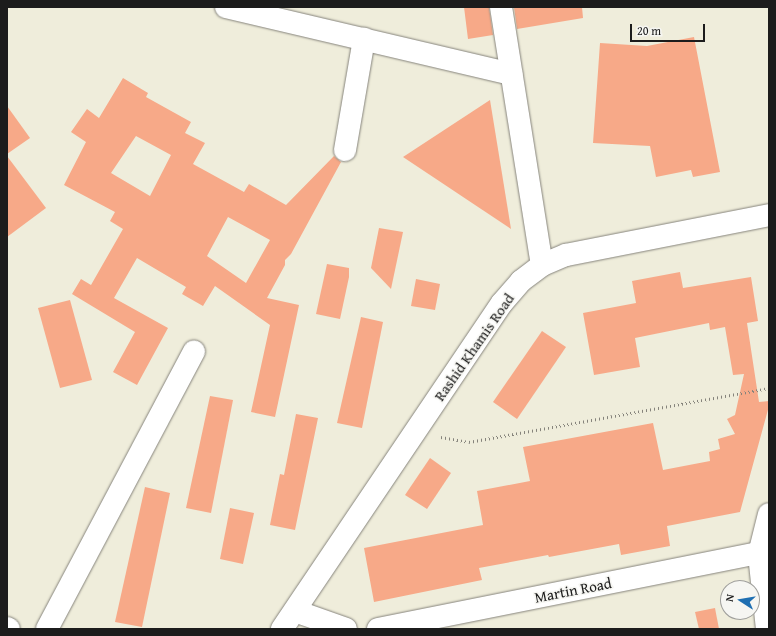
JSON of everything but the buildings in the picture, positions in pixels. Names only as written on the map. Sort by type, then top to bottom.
[{"type":"street","points":[[226,7],[511,74]]},
{"type":"street","points":[[501,7],[542,264]]},
{"type":"street","points":[[345,150],[364,39]]},
{"type":"street","name":"Rashid Khamis Road","points":[[282,629],[502,303],[521,282],[542,264],[566,255],[769,215]]},
{"type":"street","points":[[46,629],[194,351]]},
{"type":"street","points":[[767,629],[764,552],[769,514]]},
{"type":"street","name":"Martin Road","points":[[378,629],[764,552]]},
{"type":"street","points":[[295,611],[346,629]]},
{"type":"path","points":[[415,432],[469,442],[769,388]]}]
